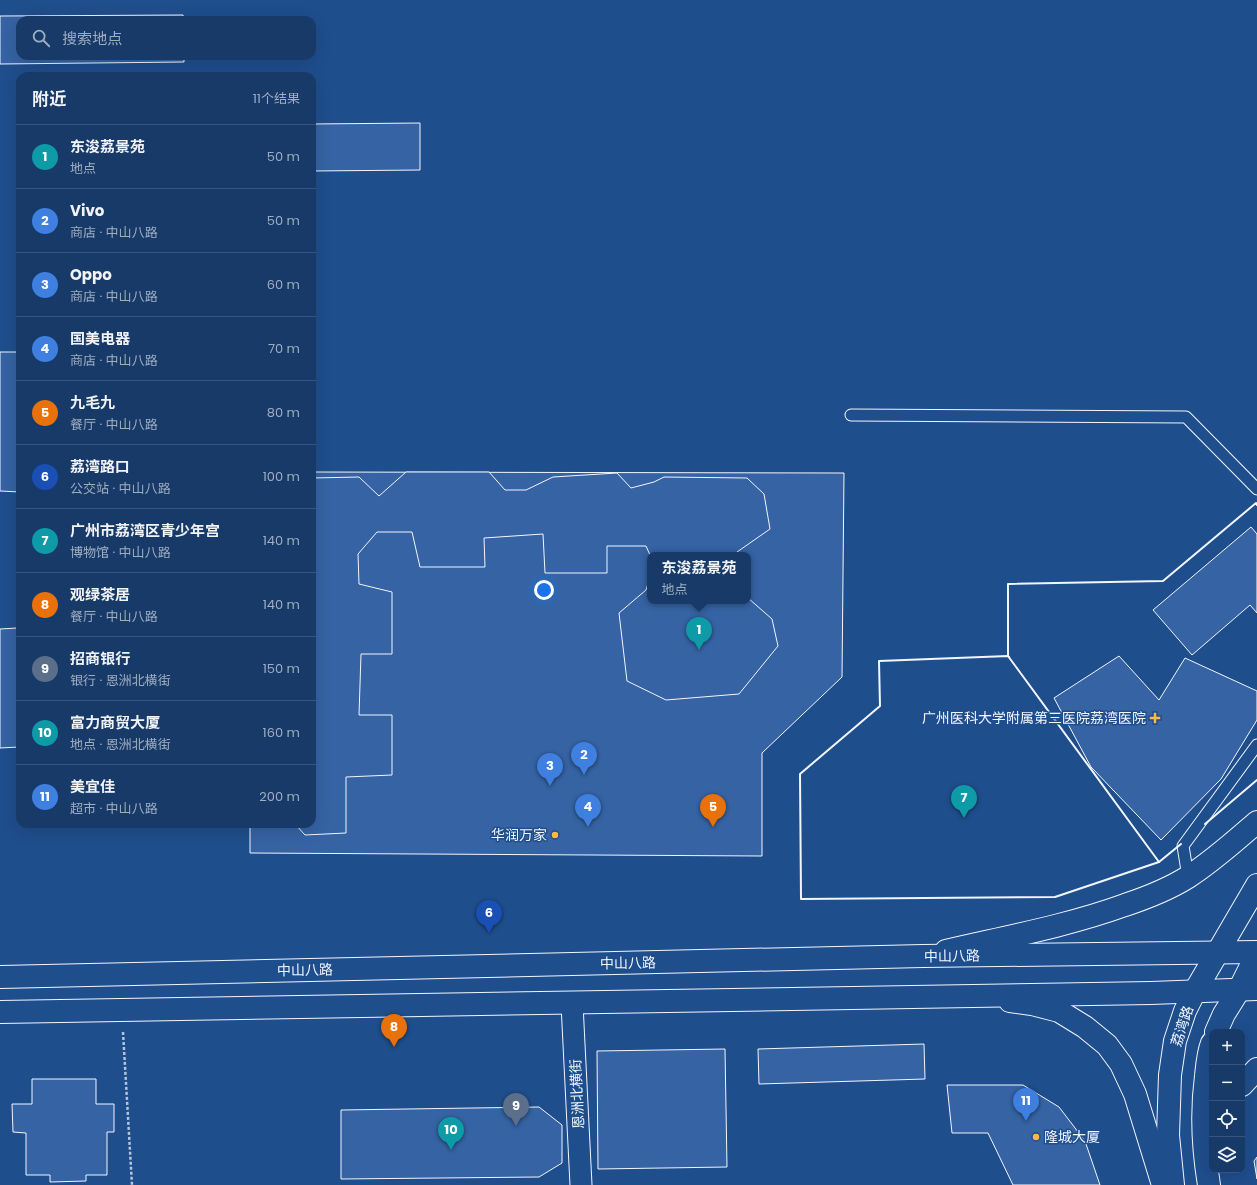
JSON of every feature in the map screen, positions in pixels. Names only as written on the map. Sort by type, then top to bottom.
[{"type":"main road","points":[[923,956],[1059,925],[1102,913],[1147,897],[1188,877],[1233,844],[1257,822]]},
{"type":"main road","name":"荔湾路","points":[[1173,1185],[1168,1135],[1170,1076],[1175,1041],[1185,1011],[1194,991],[1257,885]]},
{"type":"main road","name":"中山八路","points":[[0,977],[923,956],[1216,952],[1257,953]]},
{"type":"main road","points":[[1217,1029],[1224,1014],[1248,989],[1257,953]]},
{"type":"main road","points":[[0,1012],[953,997],[1151,993],[1248,989]]},
{"type":"main road","points":[[953,997],[1032,1004],[1059,1011],[1085,1027],[1107,1045],[1120,1064],[1135,1094],[1163,1185]]},
{"type":"main road","points":[[1209,1056],[1203,1096],[1207,1132],[1209,1185]]},
{"type":"main road","points":[[1245,1082],[1257,1069]]},
{"type":"street","name":"恩洲北横街","points":[[572,1004],[581,1185]]},
{"type":"lane","points":[[851,415],[1186,417],[1257,489]]},
{"type":"lane","points":[[1188,877],[1183,846],[1257,745]]},
{"type":"path","points":[[122,1010],[132,1185]]},
{"type":"building","points":[[183,15],[16,16],[16,60],[184,60],[184,62],[0,64],[0,16]]},
{"type":"building","points":[[420,123],[420,170],[316,171],[316,124]]},
{"type":"building","points":[[0,352],[16,352],[16,492],[0,491]]},
{"type":"building","points":[[316,472],[844,473],[842,677],[762,753],[762,856],[250,853],[250,828],[316,828]]},
{"type":"building","points":[[406,472],[489,472],[505,490],[526,490],[553,477],[617,473],[631,488],[654,482],[664,477],[747,478],[764,494],[770,529],[737,552],[649,552],[646,546],[607,546],[607,573],[545,573],[543,534],[484,538],[485,567],[420,567],[412,532],[377,532],[358,554],[359,584],[392,592],[392,654],[361,654],[359,715],[392,715],[392,775],[346,777],[346,833],[305,835],[299,828],[316,828],[316,478],[359,477],[379,496]]},
{"type":"building","points":[[1251,527],[1257,534],[1257,613],[1250,605],[1192,655],[1153,610]]},
{"type":"building","points":[[647,587],[647,604],[751,604],[751,601],[772,619],[778,646],[739,694],[666,700],[627,681],[619,613],[646,590]]},
{"type":"building","points":[[16,628],[16,747],[0,748],[0,629]]},
{"type":"building","points":[[1119,656],[1159,700],[1185,658],[1257,691],[1257,720],[1221,779],[1161,840],[1091,767],[1054,698]]},
{"type":"building","points":[[924,1044],[925,1079],[759,1084],[758,1049]]},
{"type":"building","points":[[725,1049],[727,1167],[598,1169],[597,1051]]},
{"type":"building","points":[[32,1079],[96,1079],[96,1104],[114,1104],[114,1132],[107,1132],[107,1175],[86,1175],[86,1181],[50,1182],[50,1175],[26,1175],[26,1133],[13,1132],[12,1104],[32,1104]]},
{"type":"building","name":"隆城大厦","points":[[947,1085],[1023,1085],[1059,1107],[1085,1141],[1100,1185],[1013,1185],[988,1133],[952,1133]]},
{"type":"building","points":[[539,1107],[562,1125],[562,1163],[539,1177],[341,1179],[341,1110]]},
{"type":"building","points":[[1257,1157],[1257,1179],[1254,1161]]},
{"type":"wall","points":[[1009,657],[1008,584],[1163,581],[1256,503],[1257,505]]},
{"type":"wall","points":[[1008,656],[1159,862],[1055,897],[801,899],[800,774],[880,706],[879,661],[1008,656]]},
{"type":"wall","points":[[1205,824],[1257,780]]},
{"type":"wall","points":[[1159,862],[1181,844]]},
{"type":"place","name":"东浚荔景苑","points":[[699,650]]},
{"type":"place","name":"广州医科大学附属第三医院荔湾医院","points":[[1155,718]]},
{"type":"place","name":"Vivo","points":[[584,775]]},
{"type":"place","name":"Oppo","points":[[550,786]]},
{"type":"place","name":"广州市荔湾区青少年宫","points":[[964,818]]},
{"type":"place","name":"国美电器","points":[[588,827]]},
{"type":"place","name":"九毛九","points":[[713,827]]},
{"type":"place","name":"华润万家","points":[[555,835]]},
{"type":"place","name":"荔湾路口","points":[[489,933]]},
{"type":"place","name":"观绿茶居","points":[[394,1047]]},
{"type":"place","name":"美宜佳","points":[[1026,1121]]},
{"type":"place","name":"招商银行","points":[[516,1126]]},
{"type":"place","name":"隆城大厦","points":[[1036,1137]]},
{"type":"place","name":"富力商贸大厦","points":[[451,1150]]}]
